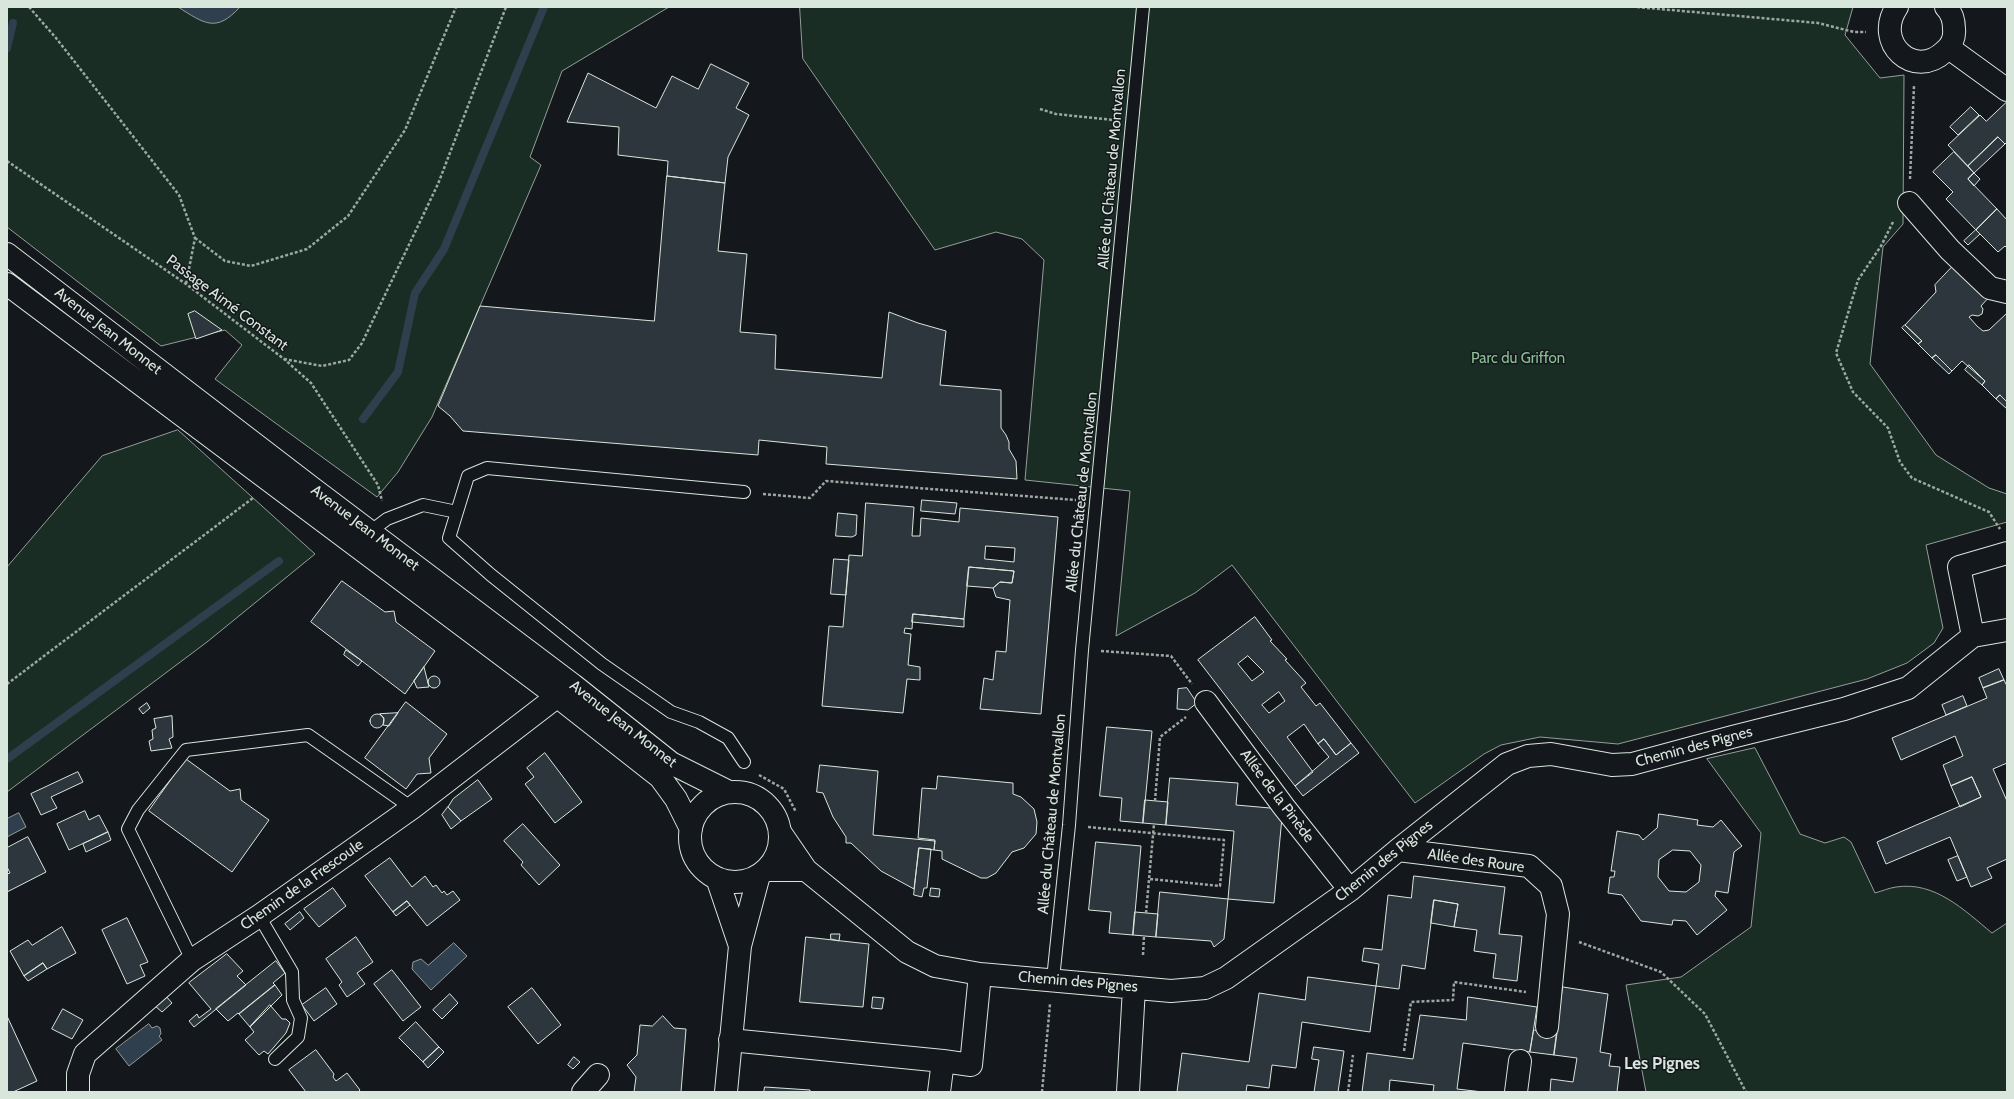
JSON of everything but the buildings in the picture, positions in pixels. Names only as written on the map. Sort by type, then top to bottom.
[{"type":"street","points":[[1898,7],[1891,16],[1889,30],[1892,44],[1902,55],[1915,61],[1928,62],[1940,56],[1949,48],[1955,35],[1954,22],[1949,8]]},
{"type":"street","points":[[1949,48],[2007,90]]},
{"type":"street","points":[[1909,202],[1950,250],[1990,288],[2007,292]]},
{"type":"street","name":"Avenue Jean Monnet","points":[[7,254],[306,497],[323,522],[565,691],[672,763],[729,792]]},
{"type":"street","name":"Avenue Jean Monnet","points":[[7,284],[306,497],[334,503],[380,520],[660,777],[676,798],[691,829]]},
{"type":"street","points":[[1972,636],[1959,567],[2005,544]]},
{"type":"street","name":"Chemin des Pignes","points":[[780,832],[806,870],[907,952],[935,966],[980,974],[1134,988],[1171,991],[1204,988],[1226,978],[1350,890],[1507,764],[1528,756],[1551,754],[1612,765],[1632,764],[1844,709],[1908,688],[1972,636],[2007,630]]},
{"type":"street","name":"Chemin de la Frescoule","points":[[78,1092],[78,1074],[85,1054],[192,960],[259,916],[412,808],[565,691]]},
{"type":"street","name":"Allée de la Pinède","points":[[1206,702],[1284,807],[1350,890]]},
{"type":"street","points":[[726,1092],[740,946],[762,873],[774,860],[779,846],[780,832],[776,818],[768,806],[757,797],[743,793],[729,792],[716,796],[704,804],[695,816],[691,829],[691,844],[696,859],[705,870],[717,878],[731,882],[745,881],[762,873],[806,870]]},
{"type":"street","name":"Allée des Roure","points":[[1398,850],[1529,866],[1551,886],[1558,914],[1547,1027]]},
{"type":"street","points":[[717,878],[740,946]]},
{"type":"street","points":[[730,1040],[971,1065],[980,974]]},
{"type":"street","points":[[1128,1092],[1134,988]]},
{"type":"street","points":[[939,1092],[943,1061]]},
{"type":"street","points":[[1516,1092],[1520,1062]]},
{"type":"street","points":[[583,1092],[598,1075]]},
{"type":"lane","name":"Allée du Château de Montvallon","points":[[1053,980],[1069,825],[1082,650],[1143,7]]},
{"type":"lane","points":[[744,492],[487,468],[468,476],[449,538],[491,575],[602,664],[671,712],[699,722],[728,738],[744,762]]},
{"type":"lane","points":[[380,520],[423,505],[458,512]]},
{"type":"lane","points":[[192,960],[128,829],[138,810],[186,750],[308,735],[412,808]]},
{"type":"lane","points":[[259,916],[292,972],[293,1000],[301,1018],[298,1036],[275,1059]]},
{"type":"path","points":[[29,7],[56,38],[179,195],[195,238],[186,284]]},
{"type":"path","points":[[195,238],[225,261],[251,266],[307,249],[348,216],[405,130],[456,7]]},
{"type":"path","points":[[284,359],[322,366],[349,360],[362,343],[438,184],[506,7]]},
{"type":"path","points":[[1638,7],[1818,24],[1854,32],[1889,30]]},
{"type":"path","points":[[1915,61],[1909,202],[1892,224],[1881,246],[1858,280],[1836,353],[1853,392],[1888,428],[1900,462],[1912,478],[1989,512],[2005,544]]},
{"type":"path","points":[[1040,109],[1056,114],[1133,122]]},
{"type":"path","name":"Passage Aimé Constant","points":[[7,161],[186,284],[284,359],[311,383],[378,485],[380,520]]},
{"type":"path","points":[[744,492],[810,498],[826,481],[1097,502]]},
{"type":"path","points":[[7,684],[255,496]]},
{"type":"path","points":[[1082,650],[1171,656],[1206,702],[1160,737],[1155,801]]},
{"type":"path","points":[[1146,913],[1154,824]]},
{"type":"path","points":[[1069,825],[1224,840],[1220,886],[1150,879]]},
{"type":"path","points":[[1556,933],[1661,972],[1705,1014],[1746,1092]]},
{"type":"path","points":[[1143,955],[1144,936]]},
{"type":"path","points":[[1042,1092],[1053,980]]},
{"type":"path","points":[[1404,1051],[1411,1002],[1453,1000],[1454,982],[1550,995]]},
{"type":"path","points":[[1348,1092],[1353,1054]]},
{"type":"green space","points":[[7,7],[669,7],[562,71],[530,157],[541,165],[432,417],[398,472],[377,497],[215,379],[242,345],[225,330],[161,346],[7,227]]},
{"type":"green space","name":"Parc du Griffon","points":[[800,7],[1853,7],[1845,35],[1880,78],[1904,75],[1903,224],[1883,247],[1870,364],[1936,455],[1989,488],[2007,494],[2007,522],[1926,545],[1943,628],[1934,643],[1907,663],[1867,679],[1618,744],[1540,737],[1501,745],[1484,754],[1415,803],[1232,565],[1195,593],[1116,636],[1130,491],[1025,480],[1044,260],[1022,239],[996,232],[935,250],[803,59]]},
{"type":"green space","points":[[178,430],[315,554],[207,642],[7,792],[7,567],[102,456]]},
{"type":"green space","points":[[1755,748],[1800,834],[1825,843],[1844,837],[1851,842],[1875,893],[1896,887],[1910,886],[1924,888],[1948,899],[1971,915],[1992,933],[2007,923],[2007,1092],[1646,1092],[1626,985],[1681,977],[1751,927],[1761,833],[1707,759]]},
{"type":"water","points":[[178,7],[240,7],[224,20],[217,23],[210,23],[196,18]]},
{"type":"water","points":[[19,813],[26,827],[7,837],[7,819]]},
{"type":"water","points":[[454,943],[467,956],[431,990],[412,969],[413,962],[421,959],[428,965]]},
{"type":"water","points":[[149,1024],[152,1028],[157,1026],[160,1028],[161,1034],[159,1036],[162,1040],[129,1066],[116,1049]]},
{"type":"waterway","points":[[363,419],[398,372],[415,293],[444,249],[544,7]]},
{"type":"waterway","points":[[7,48],[13,23]]},
{"type":"waterway","points":[[7,759],[279,561]]},
{"type":"district","name":"Les Pignes","points":[[1662,1064]]}]
